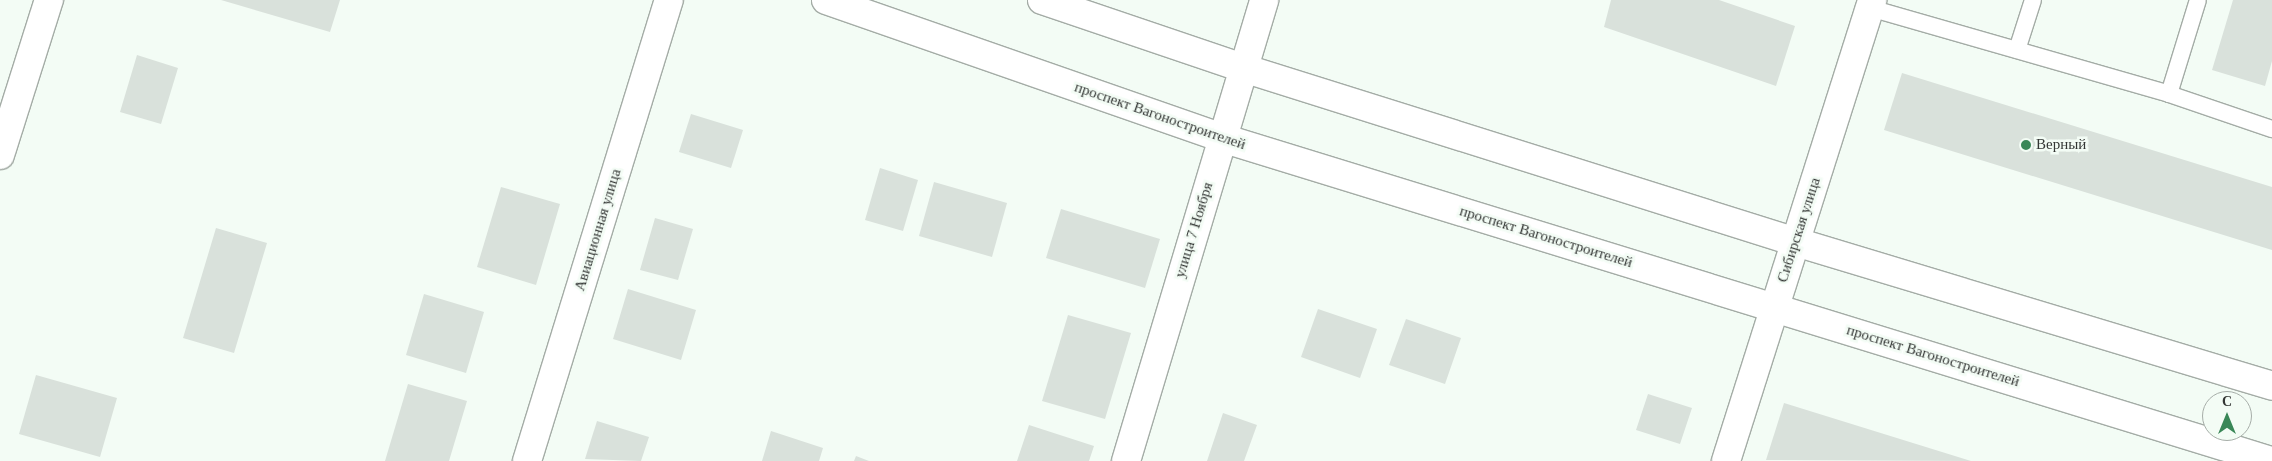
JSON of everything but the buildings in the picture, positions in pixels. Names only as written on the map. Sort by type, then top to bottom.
[{"type":"main road","points":[[0,155],[49,0]]},
{"type":"main road","name":"Авиационная улица","points":[[527,461],[669,0]]},
{"type":"main road","name":"проспект Вагоностроителей","points":[[826,0],[1222,138],[1773,306],[2271,461]]},
{"type":"main road","points":[[1042,0],[1243,68],[1796,242],[2272,386]]},
{"type":"main road","name":"улица 7 Ноября","points":[[1126,461],[1264,0]]},
{"type":"main road","name":"Сибирская улица","points":[[1726,461],[1773,306],[1796,242],[1871,4]]},
{"type":"lane","points":[[2017,50],[2033,0]]},
{"type":"lane","points":[[2169,94],[2198,0]]},
{"type":"lane","points":[[1871,4],[2017,50],[2169,94],[2272,129]]},
{"type":"place","name":"Верный","points":[[2026,145]]}]
